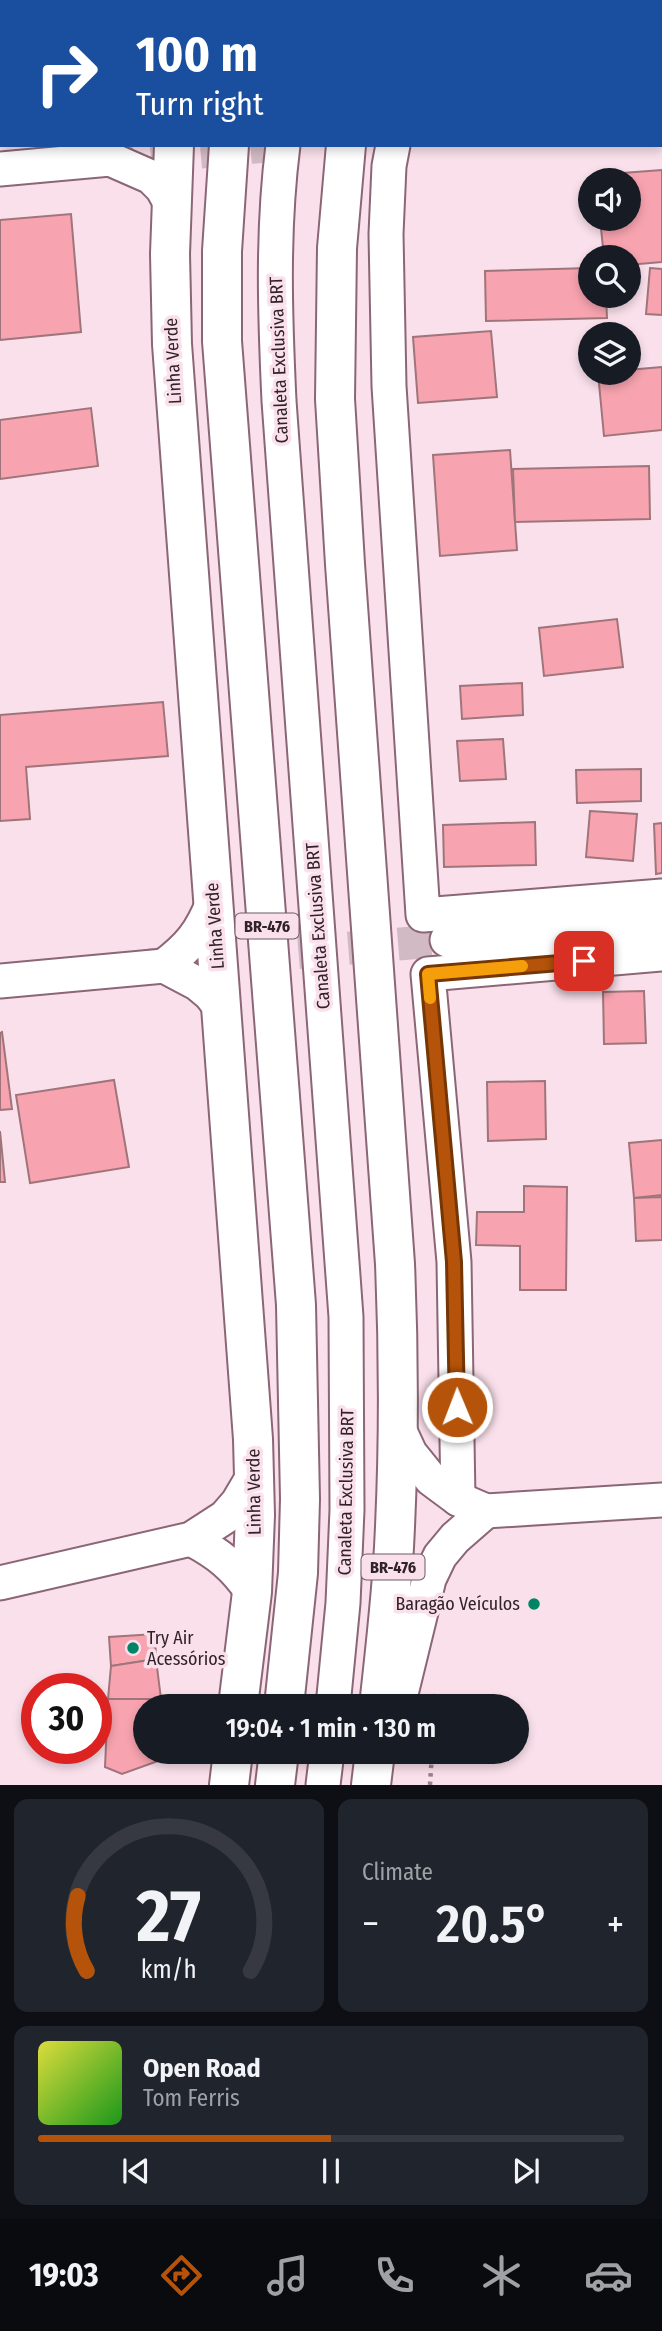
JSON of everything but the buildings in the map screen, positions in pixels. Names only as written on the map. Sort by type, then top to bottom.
[{"type":"main road","name":"Linha Verde","points":[[174,147],[170,301],[173,366],[254,1475],[252,1591],[239,1694]]},
{"type":"main road","name":"BR-476","points":[[229,147],[222,251],[223,353],[296,1305],[300,1524],[298,1573],[285,1694]]},
{"type":"main road","name":"BR-476","points":[[346,147],[337,248],[335,399],[395,1264],[398,1427],[394,1548],[380,1694]]},
{"type":"main road","points":[[229,1785],[232,1764]]},
{"type":"main road","points":[[275,1785],[278,1764]]},
{"type":"street","name":"Canaleta Exclusiva BRT","points":[[284,147],[278,185],[275,245],[279,401],[346,1317],[347,1510],[334,1694]]},
{"type":"street","points":[[413,147],[391,156],[386,233],[389,386],[423,915],[662,896]]},
{"type":"street","points":[[0,169],[121,152],[162,188],[171,204]]},
{"type":"street","points":[[164,966],[194,940],[204,925],[213,902]]},
{"type":"street","points":[[447,940],[662,923]]},
{"type":"street","points":[[401,1694],[429,1579],[472,1505],[454,1262],[428,974],[662,954]]},
{"type":"street","points":[[0,981],[164,966],[198,984],[221,1008]]},
{"type":"street","points":[[398,1427],[410,1453],[431,1479],[472,1505],[662,1500]]},
{"type":"street","points":[[0,1583],[191,1539],[225,1517],[238,1502],[254,1475]]},
{"type":"street","points":[[191,1539],[226,1561],[252,1591]]},
{"type":"street","points":[[323,1785],[326,1764]]},
{"type":"path","points":[[430,1785],[431,1764]]},
{"type":"tunnel","points":[[101,161],[255,147]]},
{"type":"tunnel","points":[[149,965],[447,940]]},
{"type":"slow traffic","points":[[430,998],[428,974],[522,966]]},
{"type":"place","name":"Baragão Veículos","points":[[534,1604]]},
{"type":"place","name":"Try Air Acessórios","points":[[133,1648]]},
{"type":"route","points":[[457,1407],[454,1262],[428,974],[584,961]]}]
